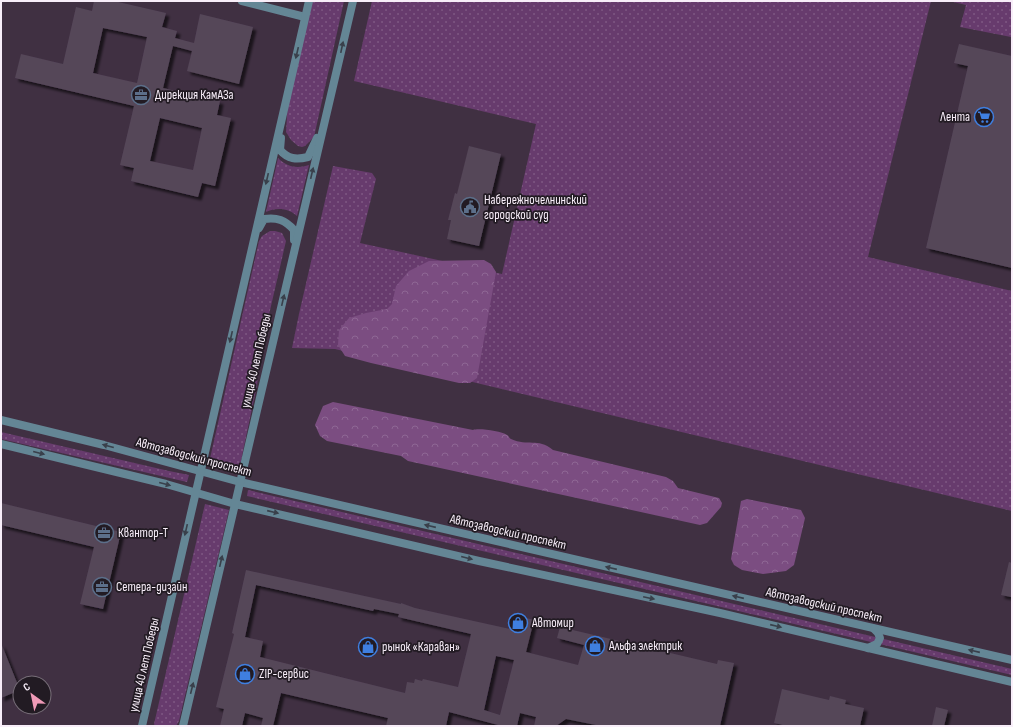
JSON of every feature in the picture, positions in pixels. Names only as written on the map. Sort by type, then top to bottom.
[{"type":"street","points":[[242,1],[305,17]]},
{"type":"street","name":"улица 40 лет Победы","points":[[142,726],[309,1]]},
{"type":"street","name":"улица 40 лет Победы","points":[[183,726],[353,1]]},
{"type":"street","points":[[282,115],[280,150],[292,159],[308,157],[324,124]]},
{"type":"street","points":[[253,242],[264,219],[280,219],[288,223],[294,230],[294,251]]},
{"type":"street","name":"Автозаводский проспект","points":[[1,420],[240,482],[1012,660]]},
{"type":"street","points":[[1,444],[235,504],[480,562],[720,613],[1012,682]]},
{"type":"street","points":[[868,648],[877,644],[880,638],[874,629]]},
{"type":"street","points":[[146,707],[146,726]]},
{"type":"street","points":[[179,726],[185,717]]},
{"type":"shaded area","points":[[312,1],[344,1],[314,137],[302,147],[298,146],[291,140],[286,132],[288,100]]},
{"type":"shaded area","points":[[372,1],[931,1],[868,257],[1012,291],[1012,511],[335,349],[292,348],[333,166],[372,173],[376,179],[360,243],[502,274],[536,124],[354,81]]},
{"type":"shaded area","points":[[949,1],[1012,1],[1011,37],[960,27],[966,5]]},
{"type":"shaded area","points":[[278,158],[289,165],[296,167],[309,165],[297,216],[290,211],[282,209],[274,209],[266,212]]},
{"type":"shaded area","points":[[270,231],[282,233],[286,241],[262,345],[257,385],[239,470],[209,463],[259,241],[262,236]]},
{"type":"shaded area","points":[[1,432],[189,475],[187,482],[1,439]]},
{"type":"shaded area","points":[[248,490],[1012,669],[1012,675],[247,496]]},
{"type":"shaded area","points":[[205,504],[229,510],[179,721],[176,726],[155,726],[154,724]]},
{"type":"green space","points":[[484,260],[491,264],[496,272],[477,378],[470,383],[459,383],[345,356],[338,345],[339,330],[349,318],[387,309],[392,304],[396,286],[409,271],[429,261]]},
{"type":"green space","points":[[333,402],[473,430],[480,429],[495,431],[517,441],[542,444],[553,450],[666,477],[673,481],[678,488],[719,498],[722,503],[721,507],[707,523],[700,525],[408,461],[401,456],[327,441],[320,436],[315,425],[323,406]]},
{"type":"green space","points":[[747,499],[801,510],[805,518],[794,565],[786,571],[763,574],[742,570],[734,565],[731,559],[741,501]]},
{"type":"building","name":"Дирекция КамАЗа","points":[[94,1],[114,1],[166,13],[162,27],[177,31],[175,38],[194,43],[200,14],[253,27],[239,84],[187,71],[192,51],[173,46],[163,88],[220,101],[217,115],[231,118],[215,186],[202,183],[198,197],[131,181],[134,168],[120,165],[134,106],[15,78],[21,54],[63,64],[76,7],[92,11]],"holes":[[[103,28],[147,37],[137,83],[93,73]],[[160,118],[202,128],[193,170],[150,161]]]},
{"type":"building","name":"Лента","points":[[959,44],[1012,56],[1012,268],[926,248],[968,66],[954,63]]},
{"type":"building","name":"Набережночелнинский городской суд","points":[[469,146],[501,154],[479,246],[447,239],[451,220],[448,220],[455,193],[457,194]]},
{"type":"building","points":[[1,503],[121,532],[103,609],[80,604],[94,547],[1,525]]},
{"type":"building","points":[[1009,562],[1012,563],[1011,597],[1001,595]]},
{"type":"building","points":[[246,570],[401,603],[415,608],[510,629],[514,615],[534,620],[526,652],[578,665],[584,645],[557,638],[560,627],[717,664],[718,660],[734,663],[720,726],[601,726],[566,719],[556,726],[534,726],[536,717],[520,713],[517,726],[497,726],[498,725],[449,712],[446,726],[386,726],[388,718],[281,693],[273,726],[261,726],[263,718],[245,713],[242,726],[220,726],[224,709],[216,707],[234,634],[232,633]],"holes":[[[256,585],[373,611],[374,609],[399,614],[398,617],[471,634],[458,687],[423,679],[422,681],[415,679],[414,683],[407,682],[405,693],[260,657],[263,641],[245,637]],[[496,656],[514,660],[500,715],[484,710]]]},
{"type":"building","points":[[1,643],[14,675],[12,675],[12,693],[1,698]]},
{"type":"building","points":[[782,689],[829,700],[830,696],[846,700],[845,704],[864,708],[860,726],[787,726],[774,723]]},
{"type":"building","points":[[936,707],[948,710],[944,726],[932,726]]},
{"type":"place","name":"Дирекция КамАЗа","points":[[141,95]]},
{"type":"place","name":"Лента","points":[[984,117]]},
{"type":"place","name":"Набережночелнинский городской суд","points":[[470,207]]},
{"type":"place","name":"Квантор-Т","points":[[104,533]]},
{"type":"place","name":"Сетера-дизайн","points":[[102,587]]},
{"type":"place","name":"Автомир","points":[[518,623]]},
{"type":"place","name":"Альфа электрик","points":[[595,646]]},
{"type":"place","name":"рынок «Караван»","points":[[368,647]]},
{"type":"place","name":"ZIP-сервис","points":[[245,674]]}]
